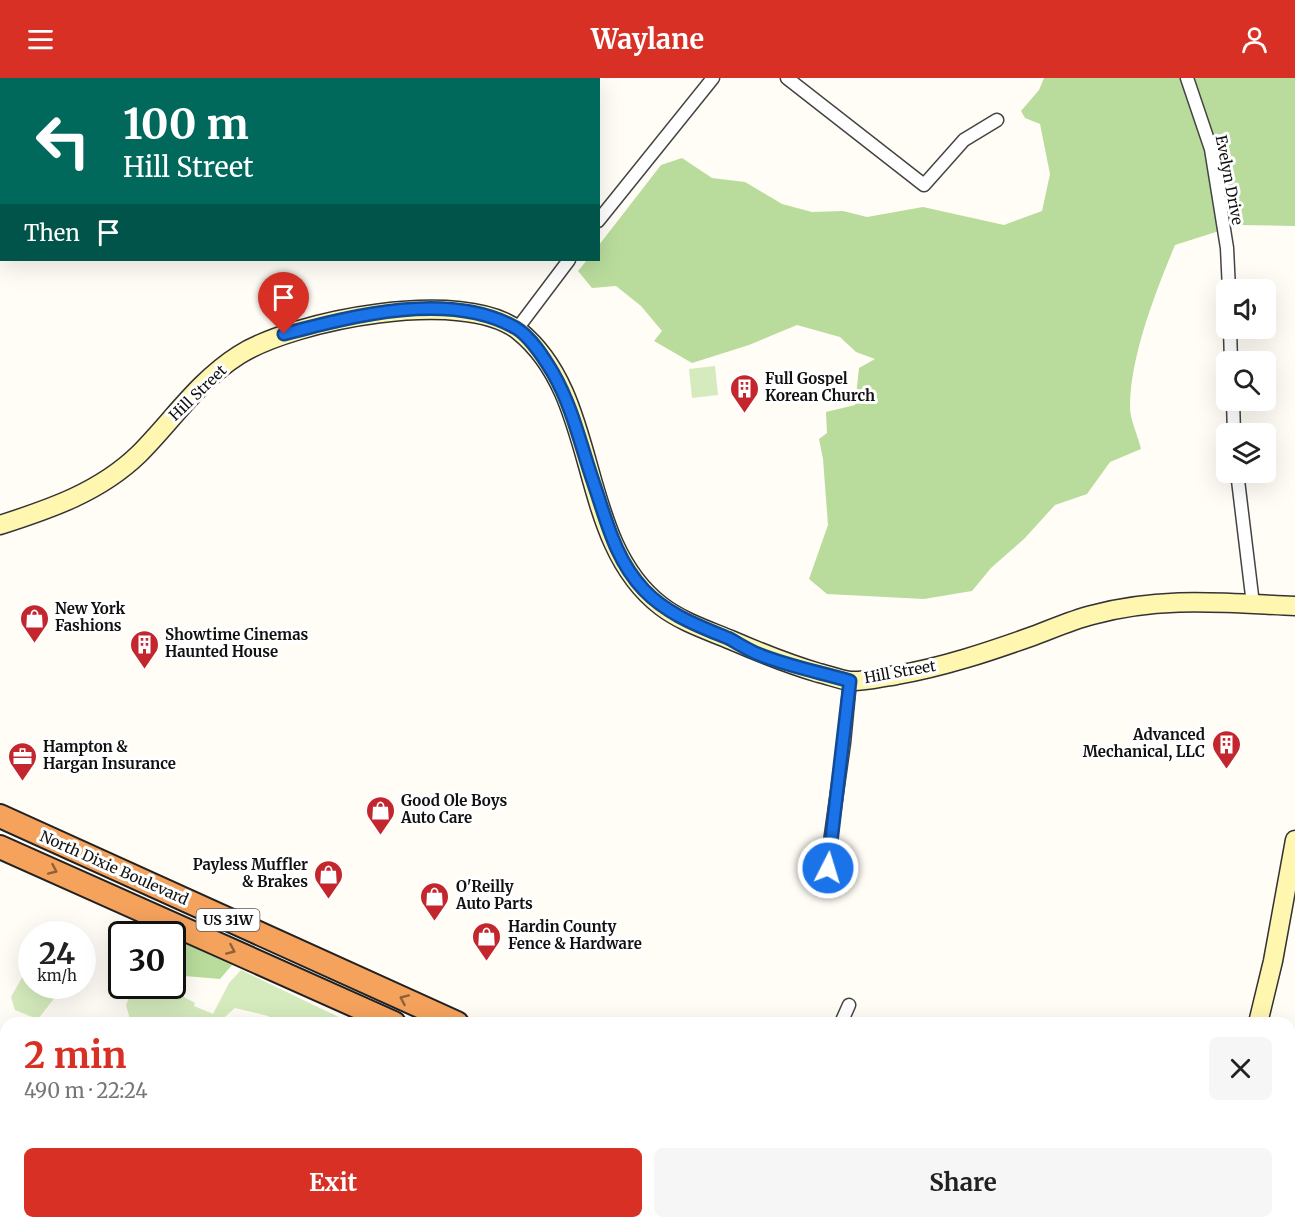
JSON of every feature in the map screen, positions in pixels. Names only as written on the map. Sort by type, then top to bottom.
[{"type":"highway","name":"North Dixie Boulevard","points":[[0,816],[444,1017]]},
{"type":"highway","name":"North Dixie Boulevard","points":[[0,847],[381,1017]]},
{"type":"street","points":[[602,206],[666,140],[713,78]]},
{"type":"street","points":[[787,78],[924,185],[964,140],[997,120]]},
{"type":"street","name":"Evelyn Drive","points":[[1187,78],[1211,149],[1227,248],[1228,279]]},
{"type":"street","points":[[517,329],[567,261]]},
{"type":"street","name":"Hill Street","points":[[0,525],[60,504],[104,482],[141,453],[202,384],[238,355],[260,343],[312,327],[421,309],[475,313],[517,329],[540,353],[554,374],[569,407],[615,547],[627,569],[662,607],[706,632],[782,663],[850,681],[918,671],[974,656],[1086,616],[1115,609],[1182,601],[1295,606]]},
{"type":"street","points":[[1238,483],[1253,604]]},
{"type":"street","points":[[833,888],[828,856],[850,681]]},
{"type":"street","points":[[1259,1017],[1273,961],[1295,840]]},
{"type":"street","points":[[844,1017],[849,1005]]},
{"type":"green space","points":[[1044,78],[1295,78],[1295,226],[1238,225],[1175,245],[1153,302],[1140,344],[1131,385],[1130,409],[1141,449],[1110,462],[1087,494],[1055,505],[1024,539],[991,568],[972,591],[924,599],[827,594],[809,579],[828,525],[823,459],[819,439],[827,433],[826,412],[855,405],[859,368],[875,359],[856,352],[840,337],[797,325],[749,345],[692,363],[654,341],[662,331],[641,306],[616,286],[592,288],[578,271],[586,261],[600,261],[600,244],[661,165],[682,158],[712,178],[745,182],[782,204],[812,212],[843,211],[867,217],[923,207],[1004,225],[1042,211],[1050,174],[1040,124],[1025,118],[1021,111],[1039,90]]},
{"type":"green space","points":[[715,366],[718,395],[692,398],[689,369]]},
{"type":"green space","points":[[186,944],[232,965],[220,979],[186,976]]},
{"type":"green space","points":[[241,970],[339,1017],[269,1017],[235,1008],[225,1017],[129,1017],[126,1005],[129,999],[186,998],[195,1003],[194,1006],[213,1014],[229,983]]},
{"type":"green space","points":[[18,985],[18,999],[54,999],[40,1017],[32,1017],[15,1010],[11,997]]},
{"type":"place","name":"Full Gospel Korean Church","points":[[744,414]]},
{"type":"place","name":"New York Fashions","points":[[34,644]]},
{"type":"place","name":"Showtime Cinemas Haunted House","points":[[144,670]]},
{"type":"place","name":"Advanced Mechanical, LLC","points":[[1226,770]]},
{"type":"place","name":"Hampton & Hargan Insurance","points":[[22,782]]},
{"type":"place","name":"Good Ole Boys Auto Care","points":[[380,836]]},
{"type":"place","name":"Payless Muffler & Brakes","points":[[329,900]]},
{"type":"place","name":"O'Reilly Auto Parts","points":[[435,922]]},
{"type":"place","name":"Hardin County Fence & Hardware","points":[[487,962]]},
{"type":"route","points":[[284,334],[394,312],[421,309],[449,309],[475,313],[517,329],[540,353],[554,374],[569,407],[615,547],[627,569],[644,590],[662,607],[706,632],[729,639],[782,663],[850,681],[828,868]]}]
